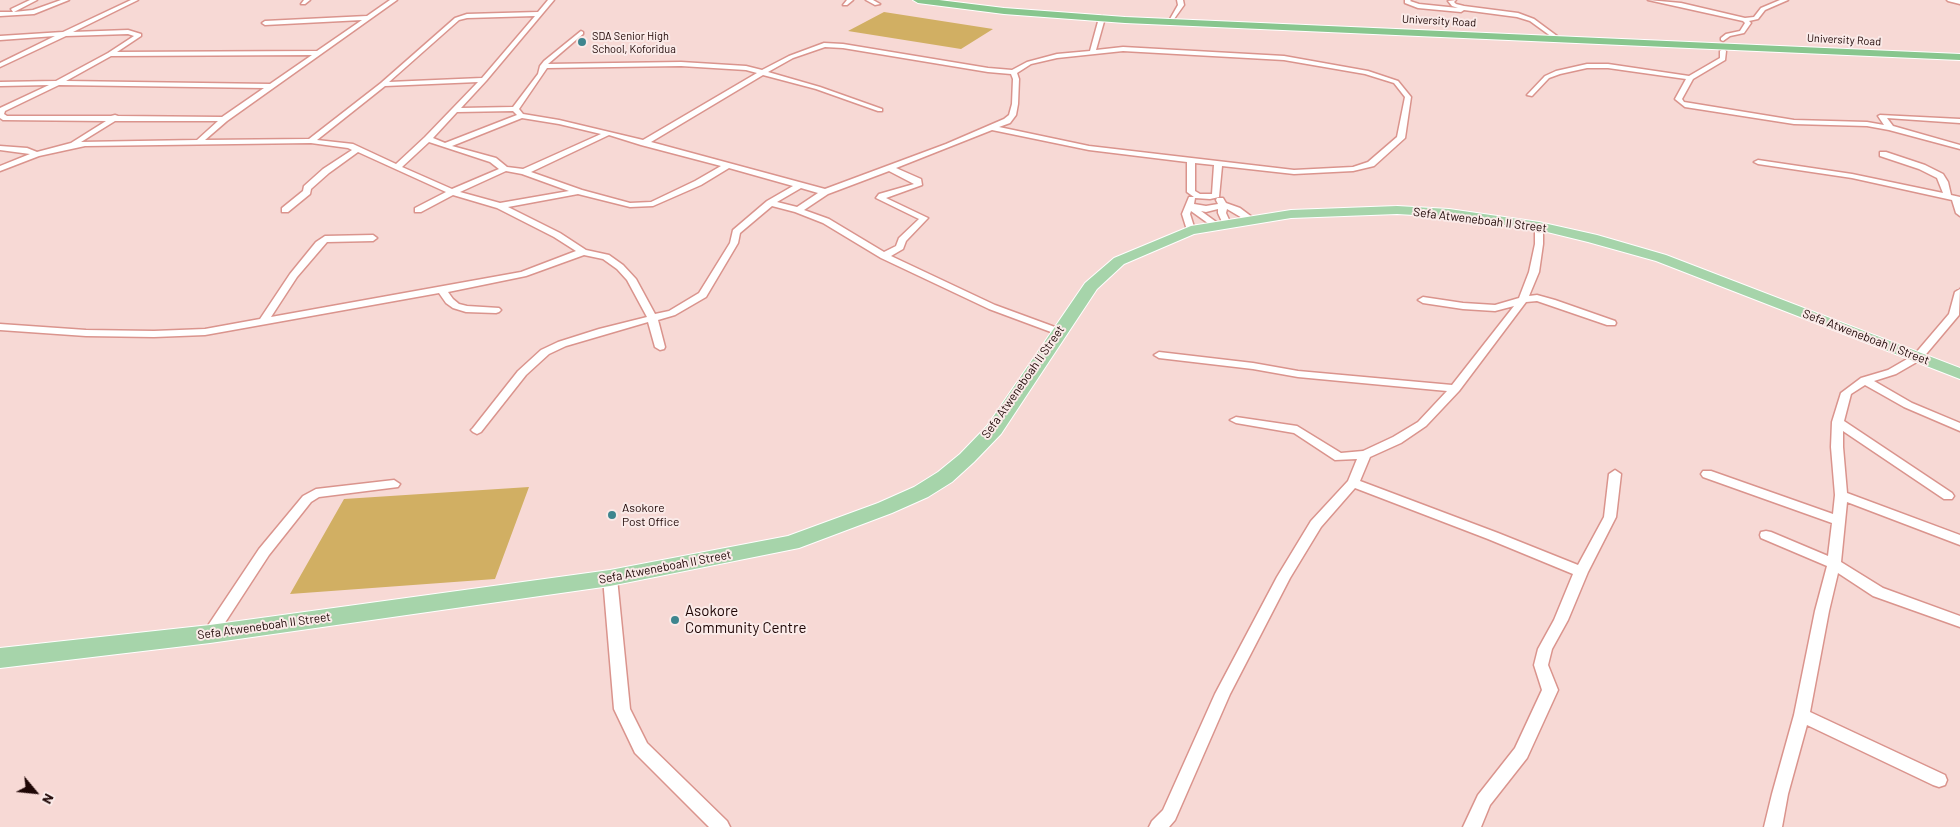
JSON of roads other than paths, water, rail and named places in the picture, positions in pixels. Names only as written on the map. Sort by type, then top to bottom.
[{"type":"highway","name":"University Road","points":[[918,0],[1004,11],[1102,18],[1960,53]]},
{"type":"highway","name":"University Road","points":[[945,0],[1036,10],[1221,22],[1960,57]]},
{"type":"main road","name":"Sefa Atweneboah II Street","points":[[0,658],[210,634],[610,578],[791,542],[886,508],[920,492],[945,477],[967,458],[994,430],[1058,332],[1091,286],[1105,271],[1138,251],[1191,230],[1291,214],[1397,210],[1449,213],[1539,226],[1592,238],[1661,258],[1960,374]]},
{"type":"street","points":[[13,10],[34,0]]},
{"type":"street","points":[[0,13],[34,12],[66,0]]},
{"type":"street","points":[[0,65],[135,0]]},
{"type":"street","points":[[198,143],[224,119],[394,0]]},
{"type":"street","points":[[398,166],[428,139],[484,80],[533,22],[537,14],[551,0]]},
{"type":"street","points":[[869,0],[877,4]]},
{"type":"street","points":[[1172,18],[1181,5],[1180,0]]},
{"type":"street","points":[[1408,0],[1407,2],[1418,6],[1432,8],[1518,15],[1532,20],[1554,36]]},
{"type":"street","points":[[1453,0],[1450,1],[1457,7],[1478,11]]},
{"type":"street","points":[[1651,0],[1744,20],[1756,18],[1762,10],[1784,0]]},
{"type":"street","points":[[1950,0],[1960,2]]},
{"type":"street","points":[[0,13],[51,6]]},
{"type":"street","points":[[312,141],[383,84],[460,18],[537,14]]},
{"type":"street","points":[[265,23],[368,18]]},
{"type":"street","points":[[1093,51],[1102,18]]},
{"type":"street","points":[[1723,39],[1728,35],[1742,32],[1748,23],[1744,20]]},
{"type":"street","points":[[0,38],[128,32],[139,35],[110,54],[2,110],[0,115],[6,118],[224,119]]},
{"type":"street","points":[[515,109],[541,74],[543,66],[581,33]]},
{"type":"street","points":[[644,143],[690,118],[791,57],[824,45],[843,46],[988,70],[1013,72],[1029,63],[1093,51],[1123,49],[1284,58],[1366,72],[1396,82],[1408,97],[1401,138],[1371,164],[1353,169],[1294,172],[1089,148],[992,128]]},
{"type":"street","points":[[1723,51],[1722,59],[1690,78],[1678,99],[1685,105],[1794,122],[1852,122],[1890,128],[1960,147]]},
{"type":"street","points":[[110,54],[317,53]]},
{"type":"street","points":[[543,66],[681,64],[739,67],[818,88],[880,110]]},
{"type":"street","points":[[1530,95],[1547,77],[1558,72],[1587,66],[1608,66],[1690,78]]},
{"type":"street","points":[[798,210],[825,192],[1007,121],[1012,115],[1016,78],[1013,72]]},
{"type":"street","points":[[383,84],[484,80]]},
{"type":"street","points":[[0,84],[57,82],[273,86]]},
{"type":"street","points":[[455,110],[515,109]]},
{"type":"street","points":[[515,109],[521,116]]},
{"type":"street","points":[[445,146],[521,116],[608,133],[825,192]]},
{"type":"street","points":[[1890,128],[1882,116],[1960,120]]},
{"type":"street","points":[[68,146],[96,131],[115,117]]},
{"type":"street","points":[[524,172],[608,133]]},
{"type":"street","points":[[428,139],[493,160],[505,169],[524,172],[579,192],[630,205],[653,204],[698,183],[727,166]]},
{"type":"street","points":[[0,169],[36,154],[68,146],[312,141],[340,144],[358,149],[398,166],[452,192],[500,206],[557,235],[583,252],[606,257],[620,267],[631,279],[652,317],[660,347]]},
{"type":"street","points":[[0,148],[27,150],[36,154]]},
{"type":"street","points":[[285,210],[307,192],[307,188],[326,170],[358,149]]},
{"type":"street","points":[[1883,154],[1922,167],[1940,176],[1955,198],[1960,213]]},
{"type":"street","points":[[1191,160],[1191,192],[1193,194],[1186,214],[1191,230]]},
{"type":"street","points":[[1758,162],[1852,176],[1955,198]]},
{"type":"street","points":[[1218,163],[1216,194],[1224,205]]},
{"type":"street","points":[[884,256],[900,247],[902,240],[924,218],[880,198],[918,185],[918,181],[888,168]]},
{"type":"street","points":[[418,210],[452,192],[505,169]]},
{"type":"street","points":[[477,430],[522,373],[545,352],[562,344],[652,317],[672,313],[703,295],[734,243],[736,232],[770,203],[798,186]]},
{"type":"street","points":[[500,206],[579,192]]},
{"type":"street","points":[[1193,194],[1210,197],[1216,194]]},
{"type":"street","points":[[770,203],[798,210],[826,221],[884,256],[992,307],[1058,332]]},
{"type":"street","points":[[1190,206],[1206,208],[1224,205],[1237,210],[1252,220]]},
{"type":"street","points":[[1190,206],[1221,225],[1224,205]]},
{"type":"street","points":[[1236,420],[1297,430],[1339,457],[1365,455],[1397,440],[1422,424],[1455,389],[1523,300],[1534,272],[1540,244],[1539,226]]},
{"type":"street","points":[[263,322],[294,276],[325,239],[373,238]]},
{"type":"street","points":[[0,327],[86,333],[154,334],[205,332],[522,274],[583,252]]},
{"type":"street","points":[[442,290],[449,301],[456,306],[466,309],[496,310]]},
{"type":"street","points":[[1773,827],[1802,715],[1822,611],[1834,564],[1840,495],[1837,447],[1838,422],[1846,393],[1865,380],[1892,372],[1918,357],[1954,315],[1960,292]]},
{"type":"street","points":[[1423,300],[1462,306],[1495,308],[1536,298],[1612,323]]},
{"type":"street","points":[[1159,355],[1253,366],[1298,374],[1455,389]]},
{"type":"street","points":[[1865,380],[1908,405],[1960,427]]},
{"type":"street","points":[[1838,422],[1948,496]]},
{"type":"street","points":[[1158,827],[1169,815],[1223,694],[1284,578],[1316,524],[1353,483],[1365,455]]},
{"type":"street","points":[[1472,827],[1484,800],[1521,753],[1550,690],[1541,666],[1544,649],[1561,620],[1581,572],[1610,517],[1615,474]]},
{"type":"street","points":[[1707,474],[1838,521]]},
{"type":"street","points":[[1353,483],[1493,536],[1581,572]]},
{"type":"street","points":[[210,634],[264,552],[307,498],[316,494],[394,484]]},
{"type":"street","points":[[1840,495],[1930,526],[1960,540]]},
{"type":"street","points":[[1766,535],[1834,564],[1878,592],[1960,622]]},
{"type":"street","points":[[610,578],[622,709],[641,748],[721,827]]},
{"type":"street","points":[[1802,715],[1939,780]]},
{"type":"place","name":"SDA Senior High School, Koforidua","points":[[582,42]]},
{"type":"place","name":"Asokore Post Office","points":[[612,515]]},
{"type":"place","name":"Asokore Community Centre","points":[[675,620]]}]
